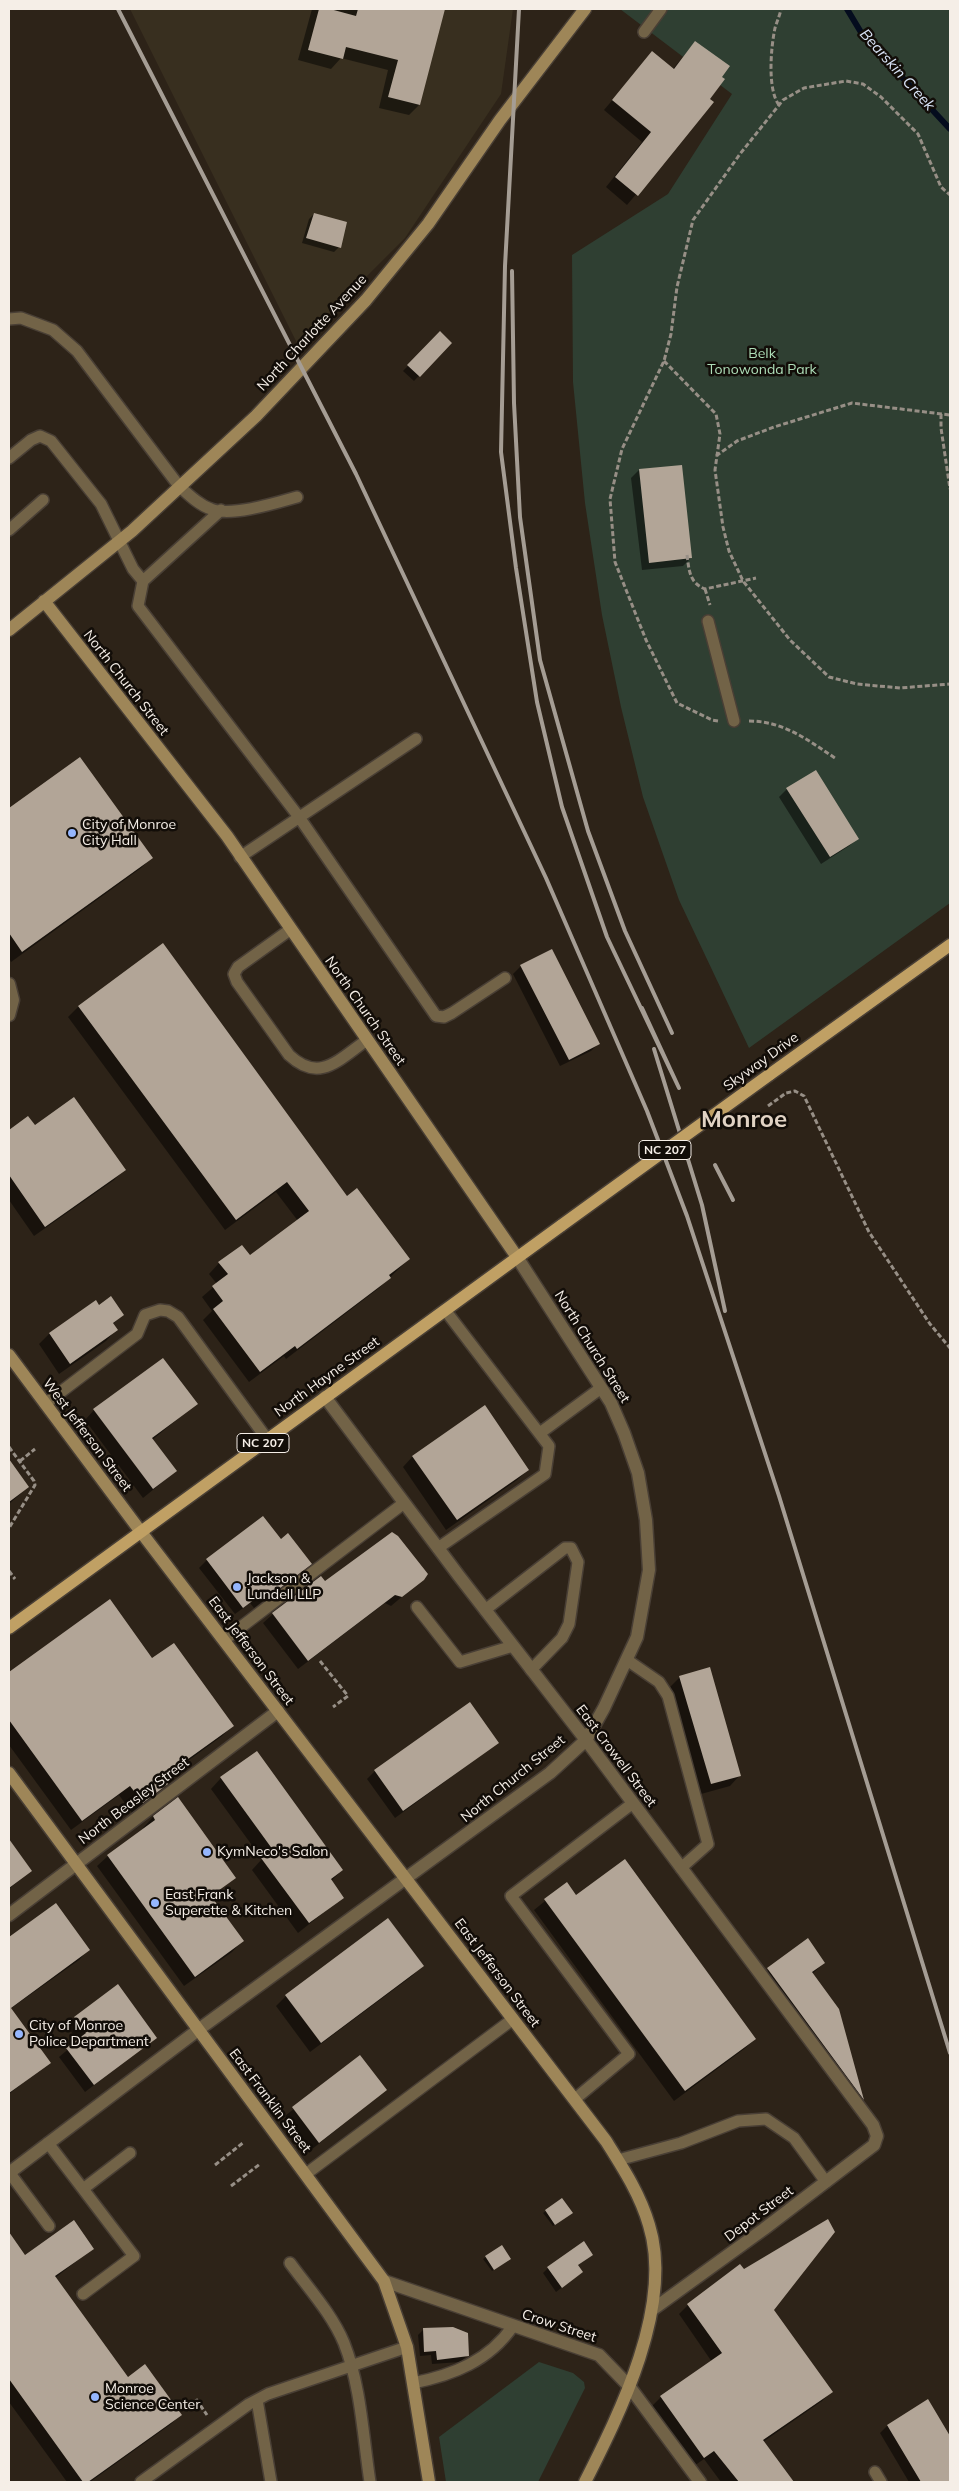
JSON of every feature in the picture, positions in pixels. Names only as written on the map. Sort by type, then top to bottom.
[{"type":"main road","name":"North Charlotte Avenue","points":[[9,630],[120,541],[256,416],[366,300],[428,224],[500,120],[585,9]]},
{"type":"main road","name":"North Church Street","points":[[44,601],[240,857],[517,1258]]},
{"type":"main road","name":"Skyway Drive","points":[[517,1258],[950,944]]},
{"type":"main road","name":"North Hayne Street","points":[[9,1628],[517,1258]]},
{"type":"main road","name":"West Jefferson Street","points":[[9,1355],[141,1532]]},
{"type":"main road","name":"East Jefferson Street","points":[[141,1532],[513,2018],[574,2099],[632,2181],[650,2227],[655,2266],[652,2310],[620,2413],[585,2482]]},
{"type":"main road","name":"East Franklin Street","points":[[9,1773],[384,2281],[407,2347],[429,2482]]},
{"type":"street","points":[[9,1015],[12,1008],[10,988]]},
{"type":"street","name":"North Church Street","points":[[9,2172],[198,2030],[550,1773],[586,1740],[604,1708],[637,1637],[649,1570],[646,1520],[638,1472],[624,1434],[601,1388],[517,1258]]},
{"type":"street","name":"East Crowell Street","points":[[325,1397],[512,1646],[586,1740],[873,2125],[877,2136]]},
{"type":"street","name":"North Beasley Street","points":[[9,1915],[278,1711]]},
{"type":"street","name":"Depot Street","points":[[652,2310],[874,2145],[877,2136]]},
{"type":"street","name":"Crow Street","points":[[384,2281],[599,2355],[629,2386],[700,2482]]},
{"type":"lane","points":[[644,32],[661,9]]},
{"type":"lane","points":[[9,319],[21,318],[53,330],[77,351],[179,486],[199,503],[213,510],[250,510],[297,497]]},
{"type":"lane","points":[[9,458],[31,440],[40,436],[50,441],[101,504],[134,569],[143,581]]},
{"type":"lane","points":[[9,530],[43,500]]},
{"type":"lane","points":[[220,510],[143,581],[138,606],[299,817],[436,1016],[444,1017],[452,1013],[505,978]]},
{"type":"lane","points":[[708,621],[734,721]]},
{"type":"lane","points":[[240,857],[416,739]]},
{"type":"lane","points":[[291,929],[238,967],[234,974],[237,982],[289,1055],[299,1064],[309,1069],[324,1067],[367,1040]]},
{"type":"lane","points":[[438,1548],[545,1474],[549,1446],[445,1310]]},
{"type":"lane","points":[[44,1404],[137,1334],[145,1316],[153,1311],[168,1311],[178,1317],[268,1439]]},
{"type":"lane","points":[[540,1434],[601,1388]]},
{"type":"lane","points":[[224,1640],[404,1503]]},
{"type":"lane","points":[[485,1610],[564,1548],[571,1548],[578,1562],[570,1624],[562,1638],[531,1670]]},
{"type":"lane","points":[[417,1607],[460,1662],[512,1646]]},
{"type":"lane","points":[[627,1660],[659,1682],[668,1696],[708,1844],[681,1868]]},
{"type":"lane","points":[[574,2099],[630,2054],[511,1896],[632,1803]]},
{"type":"lane","points":[[306,2174],[513,2018]]},
{"type":"lane","points":[[618,2160],[681,2143],[738,2121],[766,2118],[794,2138],[826,2182]]},
{"type":"lane","points":[[48,2143],[134,2256],[83,2294]]},
{"type":"lane","points":[[83,2189],[130,2153]]},
{"type":"lane","points":[[9,2172],[48,2226]]},
{"type":"lane","points":[[290,2263],[333,2322],[352,2366],[370,2482]]},
{"type":"lane","points":[[413,2383],[441,2378],[464,2370],[492,2350],[505,2338],[513,2326]]},
{"type":"lane","points":[[141,2482],[268,2394],[407,2347]]},
{"type":"lane","points":[[257,2400],[271,2482]]},
{"type":"lane","points":[[874,2472],[881,2482]]},
{"type":"path","points":[[779,105],[773,93],[772,57],[781,9]]},
{"type":"path","points":[[835,758],[794,730],[763,721],[712,720],[677,703],[646,640],[614,562],[610,499],[622,449],[664,361],[671,334],[677,287],[693,220],[740,154],[783,100],[804,88],[846,81],[863,84],[882,97],[918,134],[941,187],[950,195]]},
{"type":"path","points":[[664,361],[716,414],[720,434],[715,457],[715,470],[723,527],[729,551],[743,581],[790,640],[829,677],[857,684],[900,688],[950,684]]},
{"type":"path","points":[[715,457],[724,448],[774,427],[852,403],[950,415]]},
{"type":"path","points":[[942,414],[941,428],[950,490]]},
{"type":"path","points":[[688,555],[690,574],[699,586],[705,588],[756,578]]},
{"type":"path","points":[[768,1106],[786,1093],[795,1091],[804,1096],[869,1232],[930,1324],[950,1348]]},
{"type":"path","points":[[9,1447],[35,1485],[9,1528]]},
{"type":"path","points":[[20,1461],[35,1450]]},
{"type":"path","points":[[9,1570],[15,1579]]},
{"type":"path","points":[[320,1661],[348,1696],[333,1707]]},
{"type":"path","points":[[214,2164],[244,2142]]},
{"type":"path","points":[[231,2186],[260,2164]]},
{"type":"shaded area","points":[[130,9],[513,9],[501,94],[405,238],[298,345]]},
{"type":"green space","name":"Belk Tonowonda Park","points":[[620,9],[950,9],[950,903],[749,1048],[679,900],[643,797],[621,707],[602,615],[585,503],[573,382],[572,255],[668,194],[732,94]]},
{"type":"green space","points":[[539,2362],[573,2373],[584,2382],[585,2388],[538,2482],[446,2482],[439,2437]]},
{"type":"building","points":[[319,9],[330,9],[356,16],[358,9],[445,9],[420,105],[388,97],[398,60],[346,47],[343,59],[308,50]]},
{"type":"building","points":[[695,41],[730,66],[722,77],[725,79],[710,99],[714,102],[638,196],[615,177],[651,132],[612,100],[652,51],[674,69]]},
{"type":"building","points":[[314,213],[347,222],[341,248],[306,238]]},
{"type":"building","points":[[440,331],[452,343],[420,377],[407,365]]},
{"type":"building","points":[[682,465],[692,558],[649,563],[639,469]]},
{"type":"building","name":"City of Monroe City Hall","points":[[80,757],[153,858],[22,952],[9,933],[9,808]]},
{"type":"building","points":[[816,770],[859,839],[830,857],[786,788]]},
{"type":"building","points":[[163,943],[347,1196],[357,1188],[410,1259],[389,1275],[391,1278],[297,1349],[295,1346],[260,1372],[213,1309],[223,1301],[212,1286],[228,1274],[218,1262],[242,1245],[250,1255],[309,1211],[287,1182],[236,1220],[78,1006]]},
{"type":"building","points":[[552,949],[600,1044],[569,1060],[520,965]]},
{"type":"building","points":[[74,1097],[126,1170],[45,1227],[9,1175],[9,1130],[28,1116],[35,1125]]},
{"type":"building","points":[[111,1296],[124,1315],[113,1323],[118,1330],[70,1364],[49,1333],[96,1300],[99,1305]]},
{"type":"building","points":[[163,1358],[198,1404],[152,1438],[177,1471],[153,1489],[93,1409]]},
{"type":"building","points":[[485,1405],[529,1470],[457,1520],[412,1456]]},
{"type":"building","points":[[9,1459],[29,1487],[9,1502]]},
{"type":"building","points":[[263,1516],[281,1539],[288,1533],[312,1564],[263,1601],[259,1596],[243,1608],[206,1559]]},
{"type":"building","points":[[392,1532],[398,1536],[428,1574],[424,1580],[402,1597],[395,1595],[308,1661],[272,1613],[321,1576],[325,1581]]},
{"type":"building","points":[[110,1599],[152,1658],[174,1643],[234,1726],[163,1777],[168,1784],[143,1803],[130,1786],[82,1821],[9,1720],[9,1672]]},
{"type":"building","points":[[710,1667],[741,1776],[711,1784],[679,1676]]},
{"type":"building","points":[[470,1702],[499,1743],[403,1811],[374,1770]]},
{"type":"building","points":[[257,1751],[343,1870],[331,1879],[344,1898],[309,1923],[261,1858],[273,1850],[220,1777]]},
{"type":"building","points":[[178,1797],[236,1878],[211,1896],[244,1941],[195,1977],[107,1855],[155,1820],[153,1816]]},
{"type":"building","points":[[9,1839],[32,1871],[9,1888]]},
{"type":"building","points":[[625,1859],[756,2039],[685,2091],[544,1899],[567,1882],[576,1895]]},
{"type":"building","points":[[56,1903],[90,1950],[11,2008],[51,2063],[9,2093],[9,1937]]},
{"type":"building","points":[[388,1918],[424,1966],[321,2043],[285,1995]]},
{"type":"building","points":[[808,1938],[825,1963],[812,1972],[839,2009],[864,2100],[767,1968]]},
{"type":"building","points":[[118,1984],[157,2038],[94,2085],[66,2048],[86,2033],[74,2017]]},
{"type":"building","points":[[360,2055],[387,2090],[319,2143],[292,2107]]},
{"type":"building","points":[[562,2198],[573,2213],[555,2225],[545,2210]]},
{"type":"building","points":[[828,2219],[835,2232],[774,2310],[833,2392],[763,2440],[794,2482],[739,2482],[714,2451],[704,2458],[660,2396],[722,2353],[687,2304],[740,2264],[744,2269]]},
{"type":"building","name":"Monroe Science Center","points":[[74,2220],[94,2249],[55,2276],[128,2377],[145,2364],[182,2415],[88,2482],[83,2482],[9,2379],[9,2232],[25,2255]]},
{"type":"building","points":[[584,2241],[593,2255],[578,2265],[583,2272],[562,2288],[547,2267]]},
{"type":"building","points":[[502,2245],[511,2259],[494,2270],[485,2256]]},
{"type":"building","points":[[453,2327],[468,2333],[469,2356],[437,2360],[436,2351],[424,2352],[423,2328]]},
{"type":"building","points":[[928,2399],[950,2436],[950,2482],[921,2482],[887,2425]]},
{"type":"waterway","name":"Bearskin Creek","points":[[847,9],[862,34],[950,129]]},
{"type":"railway","points":[[118,9],[356,474],[546,878],[647,1111],[687,1216],[779,1496],[950,2053]]},
{"type":"railway","points":[[519,9],[505,266],[501,452],[516,568],[537,702],[562,807],[607,937],[679,1088],[642,1008]]},
{"type":"railway","points":[[512,271],[514,403],[520,517],[540,660],[588,831],[625,931],[672,1033]]},
{"type":"railway","points":[[654,1049],[702,1205],[725,1311]]},
{"type":"railway","points":[[715,1165],[733,1200]]},
{"type":"place","name":"City of Monroe City Hall","points":[[72,833]]},
{"type":"place","name":"Jackson & Lundell LLP","points":[[237,1587]]},
{"type":"place","name":"KymNeco's Salon","points":[[207,1852]]},
{"type":"place","name":"East Frank Superette & Kitchen","points":[[155,1903]]},
{"type":"place","name":"City of Monroe Police Department","points":[[19,2034]]},
{"type":"place","name":"Monroe Science Center","points":[[95,2397]]},
{"type":"district","name":"Monroe","points":[[744,1120]]}]
